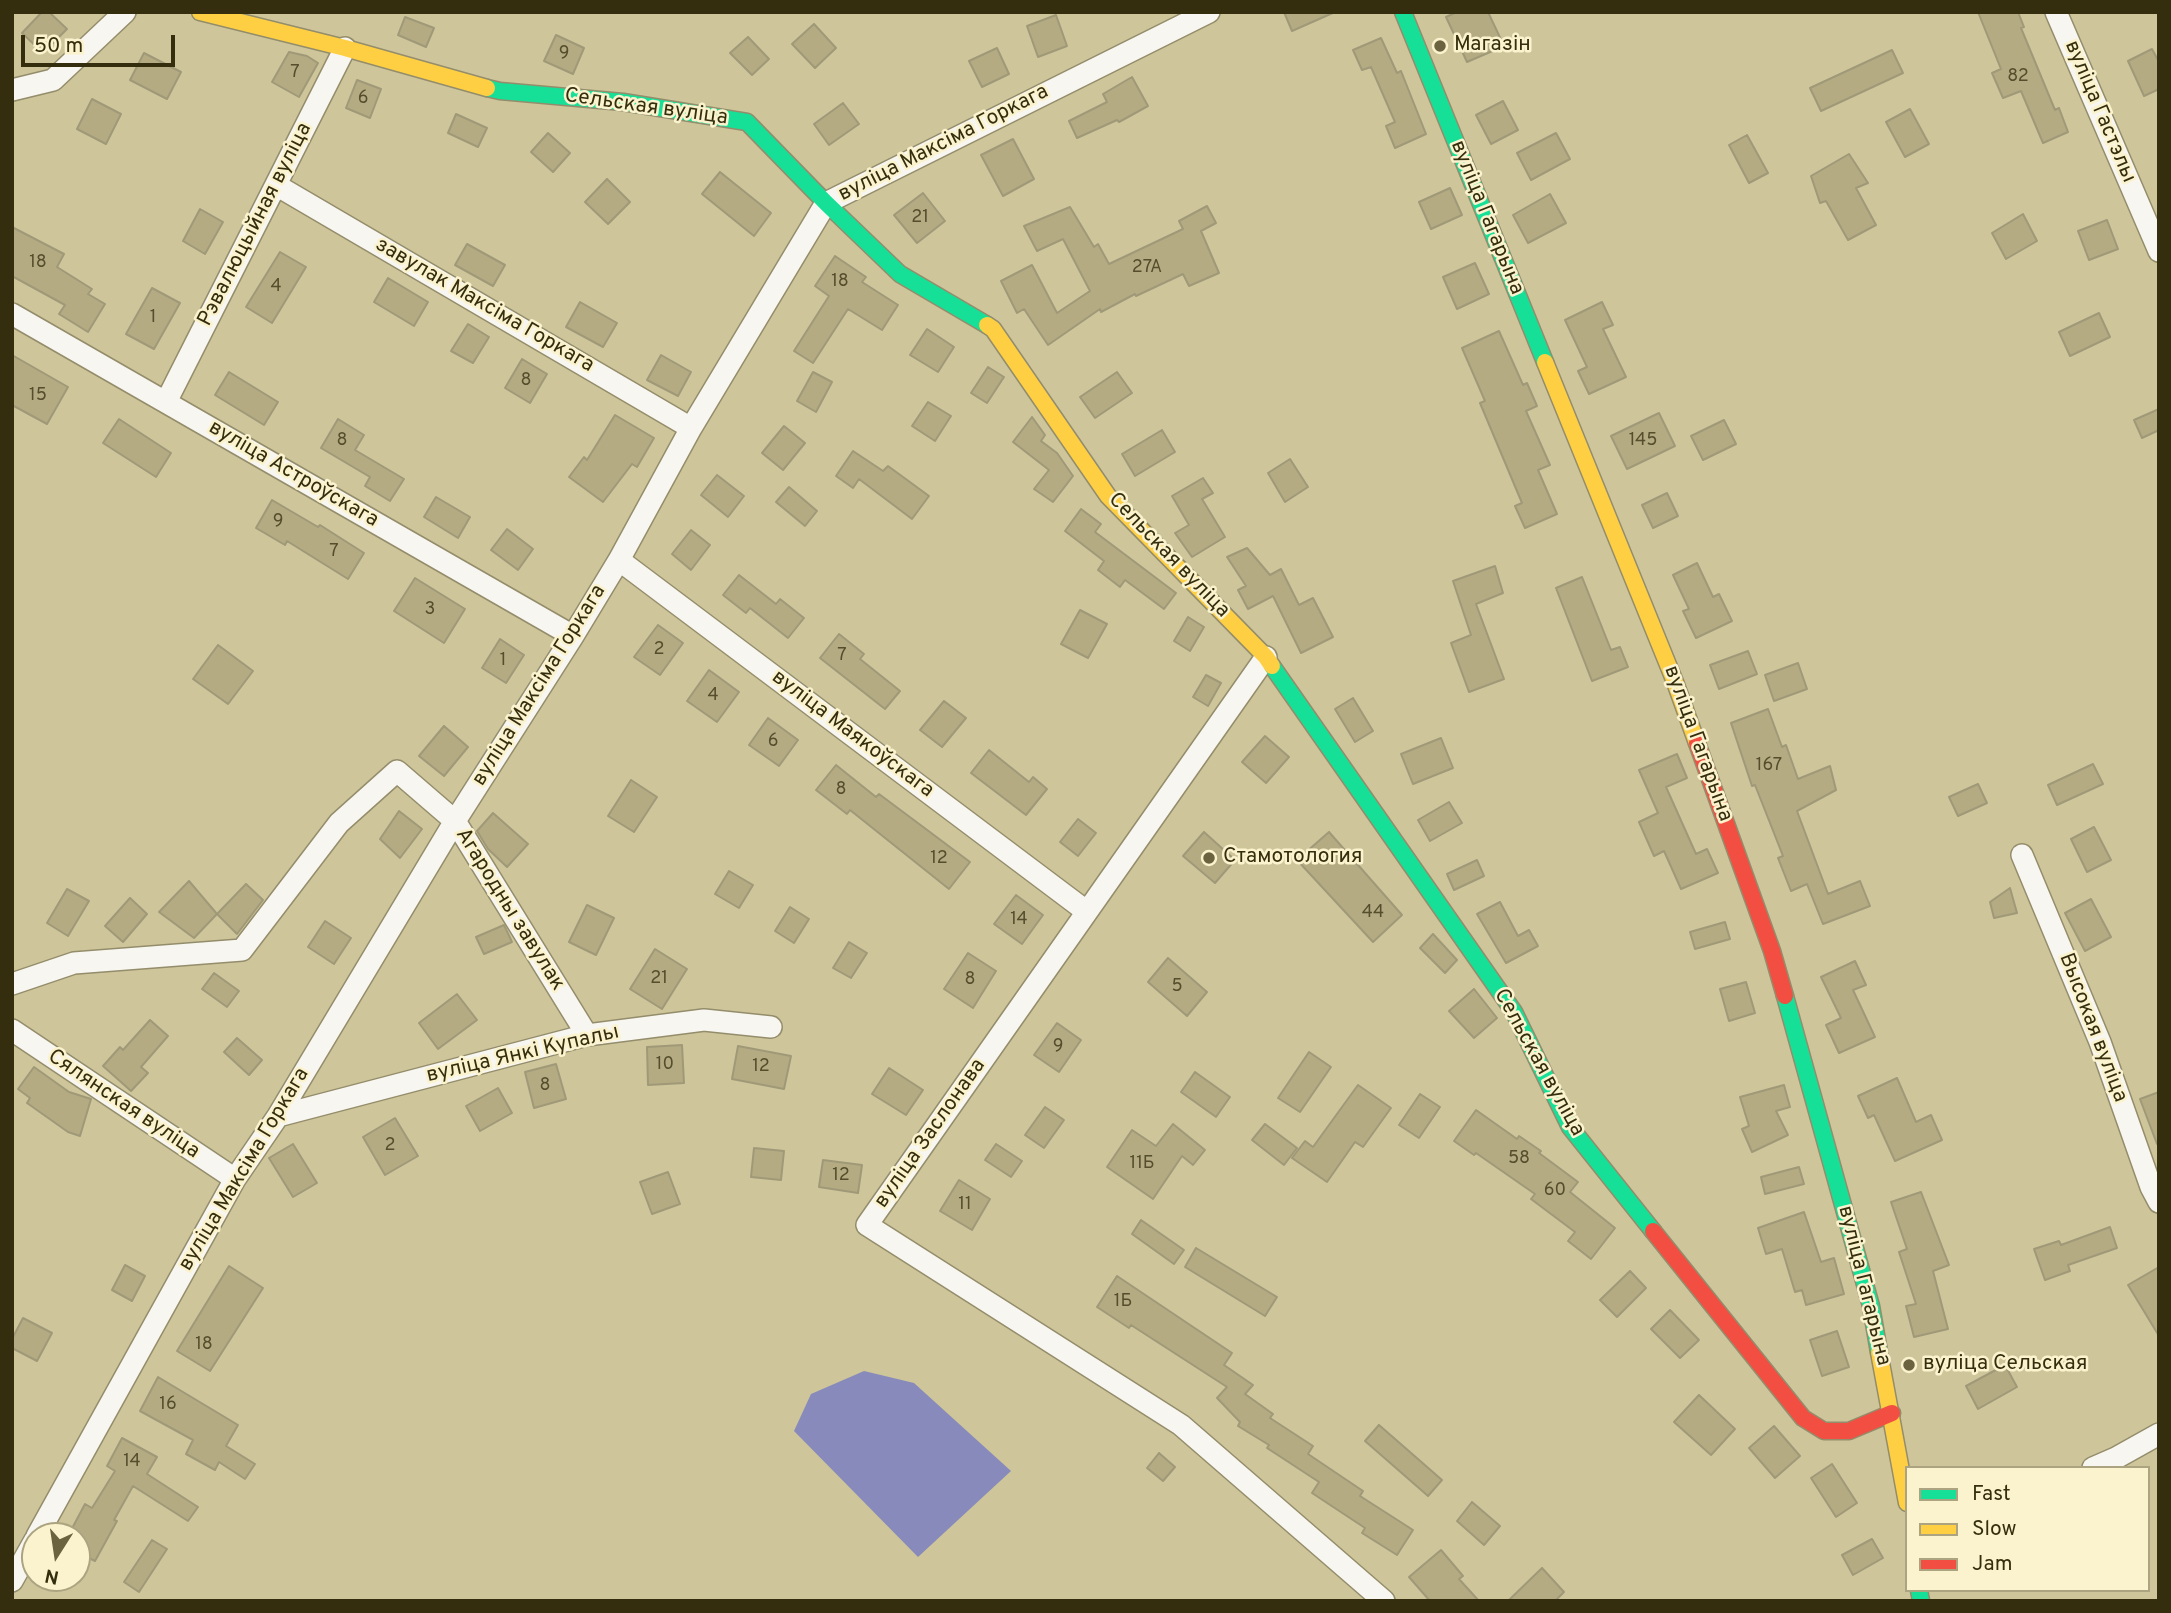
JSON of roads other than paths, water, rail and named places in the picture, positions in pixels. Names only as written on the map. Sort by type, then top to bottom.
[{"type":"street","points":[[12,90],[53,80],[125,12]]},
{"type":"street","name":"Сельская вуліца","points":[[200,12],[345,48],[500,91],[624,102],[747,122],[900,274],[993,329],[1108,496],[1266,657],[1514,1012],[1570,1127],[1802,1418],[1824,1431],[1849,1432],[1892,1413]]},
{"type":"street","name":"вуліца Максіма Горкага","points":[[45,1522],[235,1180],[278,1116],[455,821],[573,636],[691,428],[826,203],[1209,12]]},
{"type":"street","name":"вуліца Гагарына","points":[[1403,12],[1675,682],[1772,951],[1871,1306],[1905,1491]]},
{"type":"street","name":"вуліца Гастэлы","points":[[2056,12],[2159,251]]},
{"type":"street","name":"Рэвалюцыйная вуліца","points":[[166,402],[345,48]]},
{"type":"street","name":"завулак Максіма Горкага","points":[[276,185],[691,428]]},
{"type":"street","name":"вуліца Астроўскага","points":[[12,314],[573,636]]},
{"type":"street","name":"вуліца Маякоўскага","points":[[619,559],[1086,911]]},
{"type":"street","name":"вуліца Заслонава","points":[[1266,657],[867,1225],[1181,1424],[1384,1601]]},
{"type":"street","name":"Агародны завулак","points":[[12,984],[74,963],[242,950],[339,823],[397,771],[455,821],[587,1035]]},
{"type":"street","name":"Высокая вуліца","points":[[2022,855],[2100,1042],[2151,1187],[2159,1202]]},
{"type":"street","name":"вуліца Янкі Купалы","points":[[278,1116],[587,1035],[704,1020],[771,1027]]},
{"type":"street","name":"Сялянская вуліца","points":[[12,1030],[235,1180]]},
{"type":"street","points":[[2098,1466],[2159,1434]]},
{"type":"street","name":"вуліца Максіма Горкага","points":[[12,1581],[21,1565]]},
{"type":"water","points":[[864,1371],[914,1383],[1011,1471],[918,1557],[794,1431],[811,1394]]},
{"type":"place","name":"Магазін","points":[[1440,46]]},
{"type":"place","name":"Стамотология","points":[[1209,858]]},
{"type":"place","name":"вуліца Сельская","points":[[1909,1365]]}]
